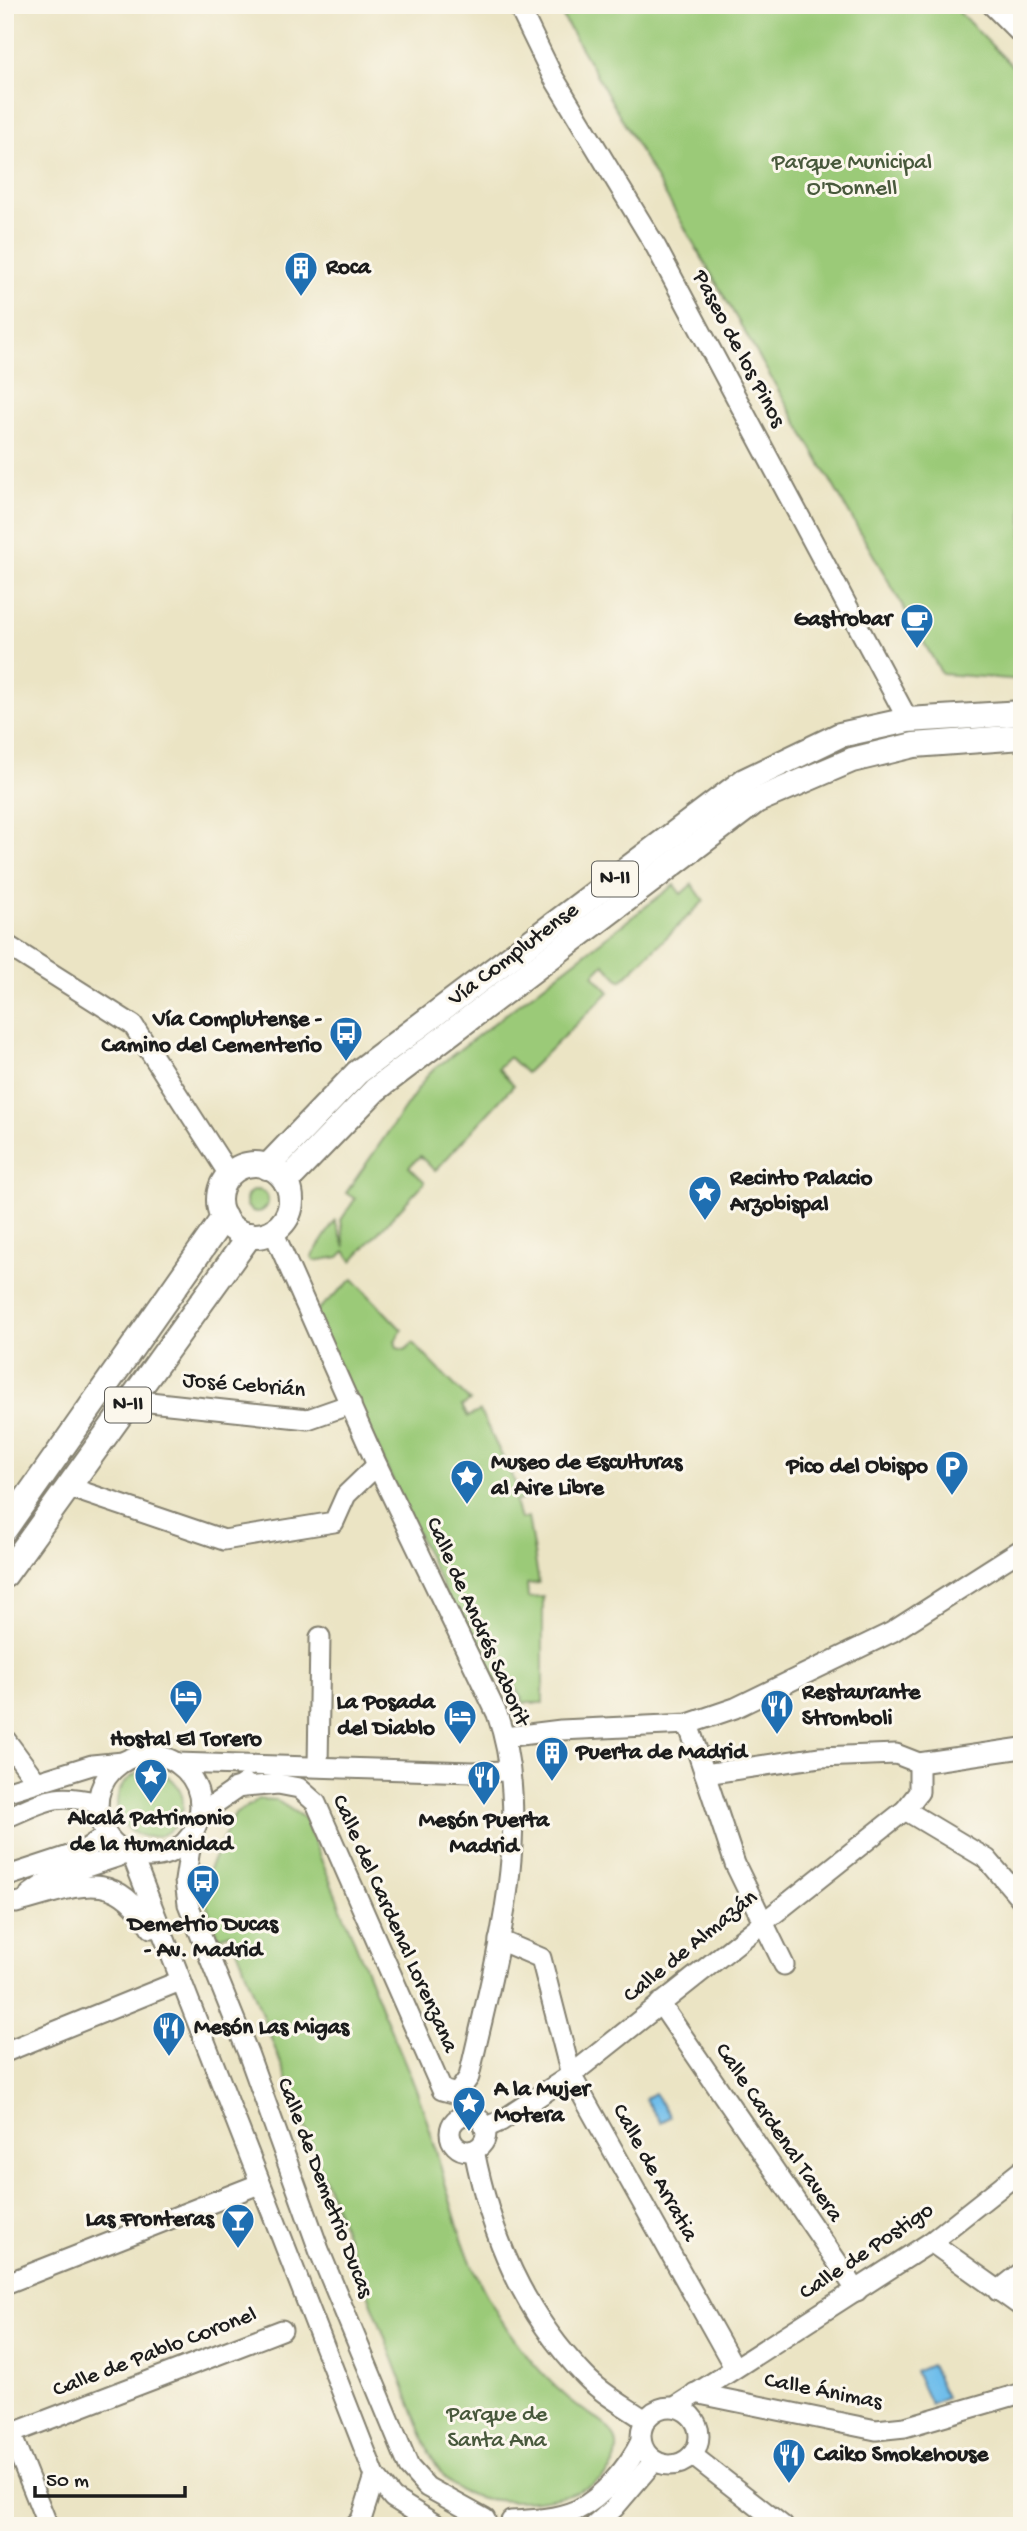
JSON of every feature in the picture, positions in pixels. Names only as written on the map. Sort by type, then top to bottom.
[{"type":"main road","name":"Vía Complutense","points":[[277,1174],[357,1073],[744,781],[840,735],[908,720],[1022,713]]},
{"type":"main road","name":"Vía Complutense","points":[[277,1174],[375,1090],[756,801],[852,760],[901,748],[980,738],[1022,737]]},
{"type":"main road","points":[[261,1233],[231,1226],[224,1217],[220,1195],[230,1176],[245,1166],[277,1174]]},
{"type":"main road","name":"N-II","points":[[5,1575],[131,1401],[261,1233],[283,1223],[291,1207],[277,1174]]},
{"type":"main road","name":"N-II","points":[[5,1529],[224,1217]]},
{"type":"street","name":"Paseo de los Pinos","points":[[518,5],[552,75],[656,247],[908,720]]},
{"type":"street","points":[[992,5],[1022,35]]},
{"type":"street","points":[[5,944],[133,1025],[230,1176]]},
{"type":"street","name":"Calle de Andrés Saborit","points":[[261,1233],[351,1404],[377,1465],[497,1714],[505,1737],[509,1771],[511,1851],[499,1940],[469,2077],[457,2094]]},
{"type":"street","name":"José Cebrián","points":[[131,1401],[309,1419],[351,1404]]},
{"type":"street","points":[[68,1487],[224,1540],[334,1522],[346,1495],[377,1465]]},
{"type":"street","points":[[505,1737],[688,1724],[735,1708],[892,1632],[951,1585],[1022,1549]]},
{"type":"street","points":[[318,1766],[320,1637]]},
{"type":"street","points":[[688,1724],[735,1864],[784,1965]]},
{"type":"street","points":[[5,1739],[36,1781]]},
{"type":"street","points":[[705,1774],[820,1757],[896,1754],[919,1763],[1022,1748]]},
{"type":"street","points":[[5,1792],[92,1765],[122,1762],[150,1755],[177,1763],[509,1771]]},
{"type":"street","points":[[122,1762],[110,1773],[102,1787],[98,1814],[107,1835],[131,1854],[149,1858],[165,1855],[180,1847],[192,1835],[200,1814],[196,1786],[177,1763]]},
{"type":"street","name":"Calle de Almazán","points":[[485,2128],[501,2121],[571,2075],[905,1810],[919,1792],[919,1763]]},
{"type":"street","points":[[200,1814],[236,1787],[263,1774],[295,1765]]},
{"type":"street","name":"Calle del Cardenal Lorenzana","points":[[236,1787],[278,1784],[299,1787],[316,1803],[442,2090],[457,2094]]},
{"type":"street","points":[[5,1818],[56,1797],[72,1796],[98,1803]]},
{"type":"street","points":[[905,1810],[987,1859],[1022,1900]]},
{"type":"street","points":[[5,1877],[80,1852],[107,1835]]},
{"type":"street","name":"Calle de Demetrio Ducas","points":[[192,1835],[185,1881],[188,1903],[247,2053],[319,2250],[395,2437],[409,2467],[426,2487],[478,2522]]},
{"type":"street","points":[[11,1906],[53,1878],[131,1854]]},
{"type":"street","points":[[131,1854],[258,2184],[375,2476],[393,2497],[438,2526]]},
{"type":"street","points":[[11,1906],[86,1885],[114,1887],[138,1905],[176,1972]]},
{"type":"street","name":"Calle de Arratia","points":[[499,1940],[541,1958],[571,2075],[734,2367]]},
{"type":"street","points":[[5,2052],[176,1972]]},
{"type":"street","name":"Calle Cardenal Tavera","points":[[660,2003],[857,2291]]},
{"type":"street","points":[[475,2116],[485,2128],[484,2140],[474,2150],[466,2151],[453,2143],[450,2129],[460,2117],[475,2116]]},
{"type":"street","points":[[474,2150],[498,2241],[519,2290],[539,2321],[585,2377],[645,2420]]},
{"type":"street","name":"Calle de Postigo","points":[[675,2407],[931,2242],[1022,2170]]},
{"type":"street","points":[[5,2284],[258,2184]]},
{"type":"street","points":[[931,2242],[1022,2307]]},
{"type":"street","points":[[998,2291],[1022,2272]]},
{"type":"street","name":"Calle de Pablo Coronel","points":[[7,2430],[282,2330]]},
{"type":"street","name":"Calle Ánimas","points":[[695,2393],[876,2430],[905,2427],[1022,2393]]},
{"type":"street","points":[[478,2522],[515,2523],[558,2516],[579,2509],[632,2460],[641,2441],[645,2420],[658,2409],[675,2407],[690,2415],[696,2422],[699,2439],[692,2455],[678,2464],[661,2465],[654,2461],[641,2441]]},
{"type":"street","points":[[7,2430],[48,2526]]},
{"type":"street","points":[[692,2455],[783,2526]]},
{"type":"street","points":[[594,2526],[614,2508],[654,2461]]},
{"type":"street","points":[[355,2526],[361,2520],[375,2476]]},
{"type":"green space","name":"Parque Municipal O'Donnell","points":[[556,5],[952,5],[1022,76],[1022,680],[942,674]]},
{"type":"green space","points":[[692,884],[704,901],[621,981],[604,964],[593,975],[609,992],[526,1073],[509,1057],[498,1068],[514,1085],[435,1171],[420,1156],[409,1167],[425,1182],[352,1261],[345,1251],[339,1257],[314,1261],[312,1256],[335,1221],[345,1247],[341,1220],[355,1199],[346,1193],[429,1073],[674,885],[681,894]]},
{"type":"green space","points":[[257,1190],[265,1193],[268,1201],[265,1209],[257,1212],[249,1209],[246,1201],[249,1193]]},
{"type":"green space","points":[[353,1279],[402,1330],[395,1341],[397,1348],[405,1350],[413,1343],[470,1401],[462,1406],[468,1417],[480,1411],[523,1499],[515,1502],[520,1519],[528,1517],[539,1583],[527,1584],[528,1598],[543,1597],[543,1703],[524,1703],[509,1677],[487,1682],[314,1313]]},
{"type":"green space","points":[[143,1771],[157,1771],[169,1776],[178,1785],[183,1804],[181,1817],[174,1828],[157,1837],[143,1837],[131,1832],[122,1823],[117,1811],[117,1797],[122,1785],[131,1776]]},
{"type":"green space","name":"Parque de Santa Ana","points":[[259,1799],[276,1800],[304,1818],[415,2087],[432,2135],[460,2233],[490,2301],[509,2332],[543,2374],[568,2398],[604,2424],[616,2440],[613,2465],[599,2480],[579,2491],[555,2498],[528,2501],[480,2498],[452,2485],[429,2453],[231,1933],[219,1937],[202,1893],[207,1873],[235,1814]]},
{"type":"water","points":[[654,2093],[670,2116],[661,2123],[645,2099]]},
{"type":"water","points":[[931,2365],[946,2397],[930,2404],[915,2372]]},
{"type":"place","name":"Roca","points":[[301,298]]},
{"type":"place","name":"Gastrobar","points":[[917,650]]},
{"type":"place","name":"Vía Complutense - Camino del Cementerio","points":[[346,1063]]},
{"type":"place","name":"Recinto Palacio Arzobispal","points":[[705,1222]]},
{"type":"place","name":"Pico del Obispo","points":[[952,1497]]},
{"type":"place","name":"Museo de Esculturas al Aire Libre","points":[[467,1506]]},
{"type":"place","name":"Hostal El Torero","points":[[186,1726]]},
{"type":"place","name":"Restaurante Stromboli","points":[[777,1736]]},
{"type":"place","name":"La Posada del Diablo","points":[[460,1746]]},
{"type":"place","name":"Puerta de Madrid","points":[[552,1783]]},
{"type":"place","name":"Alcalá Patrimonio de la Humanidad","points":[[151,1805]]},
{"type":"place","name":"Mesón Puerta Madrid","points":[[484,1807]]},
{"type":"place","name":"Demetrio Ducas - Av. Madrid","points":[[203,1911]]},
{"type":"place","name":"Mesón Las Migas","points":[[169,2058]]},
{"type":"place","name":"A la Mujer Motera","points":[[469,2133]]},
{"type":"place","name":"Las Fronteras","points":[[238,2250]]},
{"type":"place","name":"Caiko Smokehouse","points":[[789,2485]]}]
